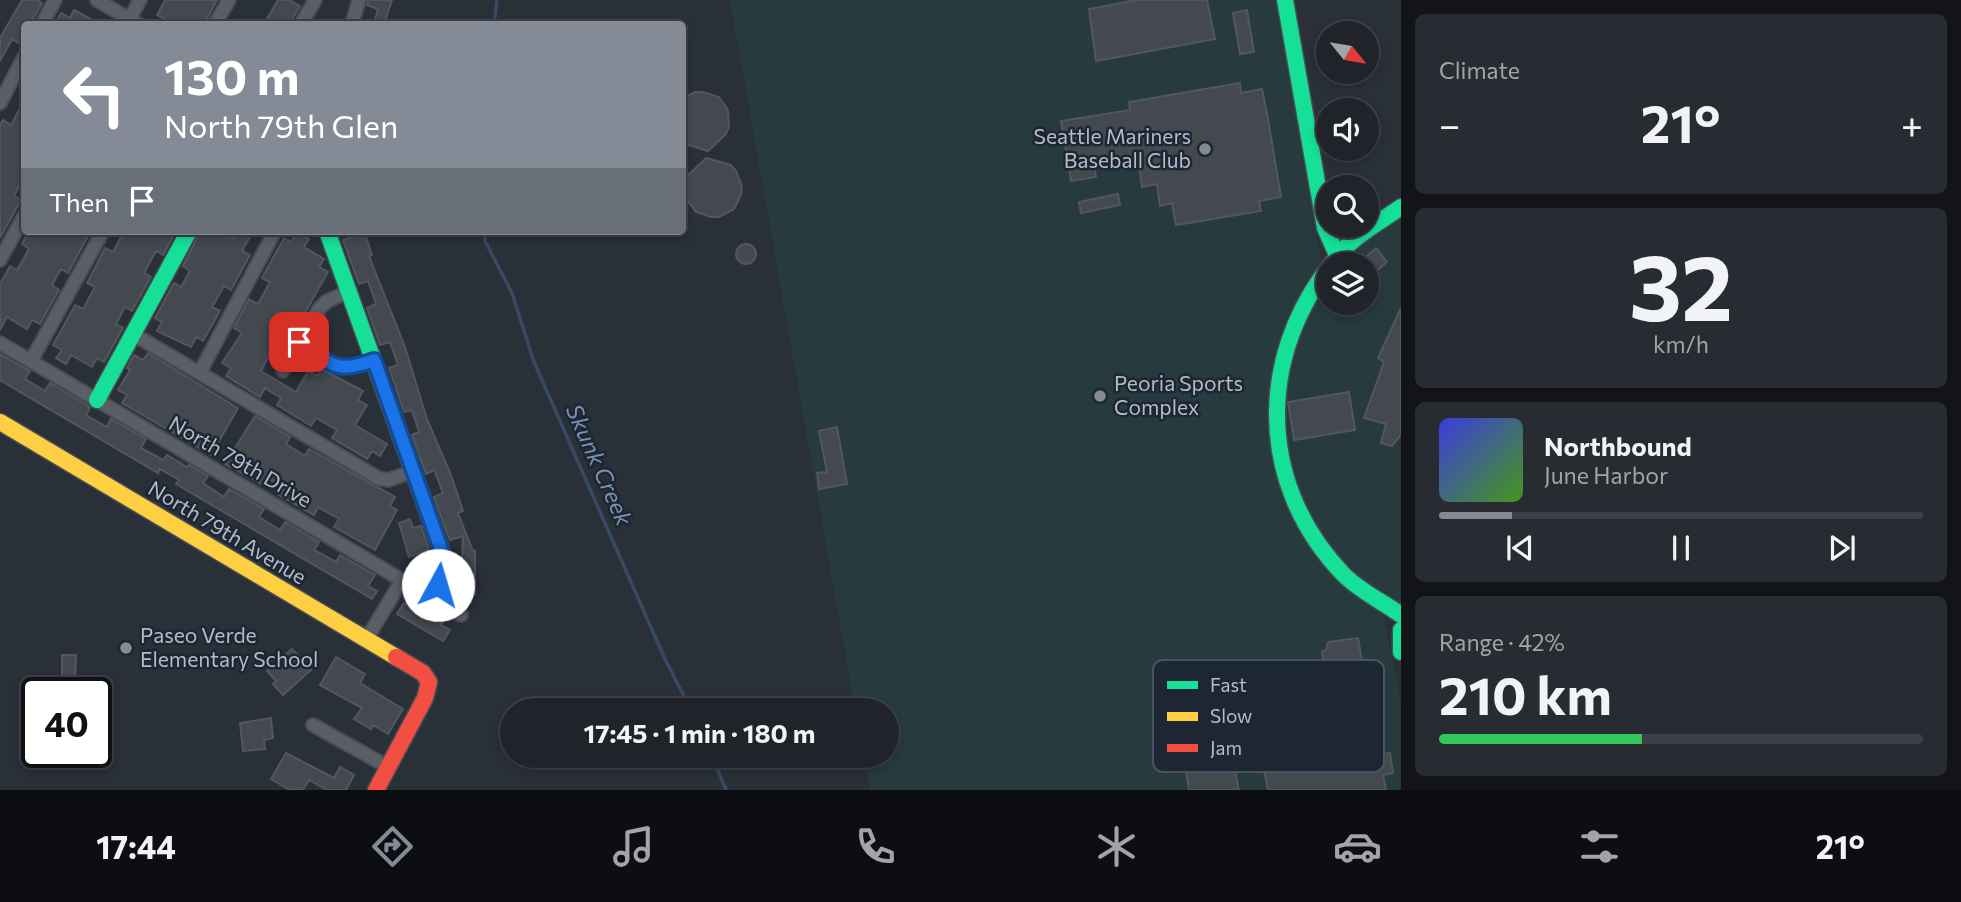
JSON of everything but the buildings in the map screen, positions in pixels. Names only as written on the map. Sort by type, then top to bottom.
[{"type":"street","points":[[44,21],[55,0]]},
{"type":"street","points":[[97,0],[129,21]]},
{"type":"street","points":[[133,21],[141,0]]},
{"type":"street","points":[[217,21],[229,0]]},
{"type":"street","points":[[303,21],[315,0]]},
{"type":"street","points":[[353,21],[359,0]]},
{"type":"street","points":[[1285,0],[1325,228],[1336,252]]},
{"type":"street","points":[[0,103],[21,63]]},
{"type":"street","points":[[1339,252],[1371,226],[1401,207]]},
{"type":"street","points":[[0,260],[21,222]]},
{"type":"street","points":[[31,361],[101,235]]},
{"type":"street","points":[[97,400],[187,235]]},
{"type":"street","points":[[200,372],[273,235]]},
{"type":"street","points":[[329,235],[442,552],[444,571],[431,597]]},
{"type":"street","points":[[1316,283],[1304,300],[1283,351],[1276,395],[1278,448],[1295,504],[1321,548],[1359,588],[1401,615]]},
{"type":"street","points":[[283,371],[327,301],[350,291]]},
{"type":"street","points":[[133,334],[378,478],[388,480],[414,471]]},
{"type":"street","name":"North 79th Drive","points":[[0,342],[461,615]]},
{"type":"street","points":[[299,342],[338,367],[349,369],[374,360]]},
{"type":"street","name":"North 79th Avenue","points":[[0,422],[422,673],[429,682],[425,698],[388,767]]},
{"type":"street","points":[[366,640],[402,580]]},
{"type":"street","points":[[1401,629],[1401,652]]},
{"type":"street","points":[[313,725],[388,767],[376,790]]},
{"type":"green space","name":"Peoria Sports Complex","points":[[730,0],[1275,0],[1320,252],[1316,252],[1316,315],[1379,315],[1379,252],[1352,252],[1370,238],[1379,238],[1379,231],[1401,214],[1401,606],[1383,613],[1401,702],[1401,790],[870,790],[865,768],[899,768],[899,698],[853,698]]},
{"type":"waterway","name":"Skunk Creek","points":[[494,21],[497,0]]},
{"type":"waterway","name":"Skunk Creek","points":[[485,235],[485,241],[512,293],[534,362],[664,657],[685,698]]},
{"type":"waterway","name":"Skunk Creek","points":[[717,768],[726,790]]},
{"type":"traffic: fast","points":[[1285,0],[1325,228],[1336,252]]},
{"type":"traffic: fast","points":[[1401,207],[1351,242],[1316,285],[1295,326],[1282,368],[1277,412],[1281,455],[1293,497],[1314,538],[1350,581],[1401,615]]},
{"type":"traffic: fast","points":[[97,400],[187,235]]},
{"type":"traffic: fast","points":[[328,235],[442,552],[444,571],[431,597]]},
{"type":"traffic: fast","points":[[1401,630],[1401,652]]},
{"type":"traffic: slow","points":[[0,422],[396,657]]},
{"type":"traffic: jam","points":[[376,790],[425,698],[429,682],[423,673],[396,657]]},
{"type":"place","name":"Seattle Mariners Baseball Club","points":[[1205,149]]},
{"type":"place","name":"Peoria Sports Complex","points":[[1100,396]]},
{"type":"place","name":"Paseo Verde Elementary School","points":[[126,648]]},
{"type":"route","points":[[299,342],[338,367],[349,369],[374,360],[442,552],[444,571],[438,585]]}]
